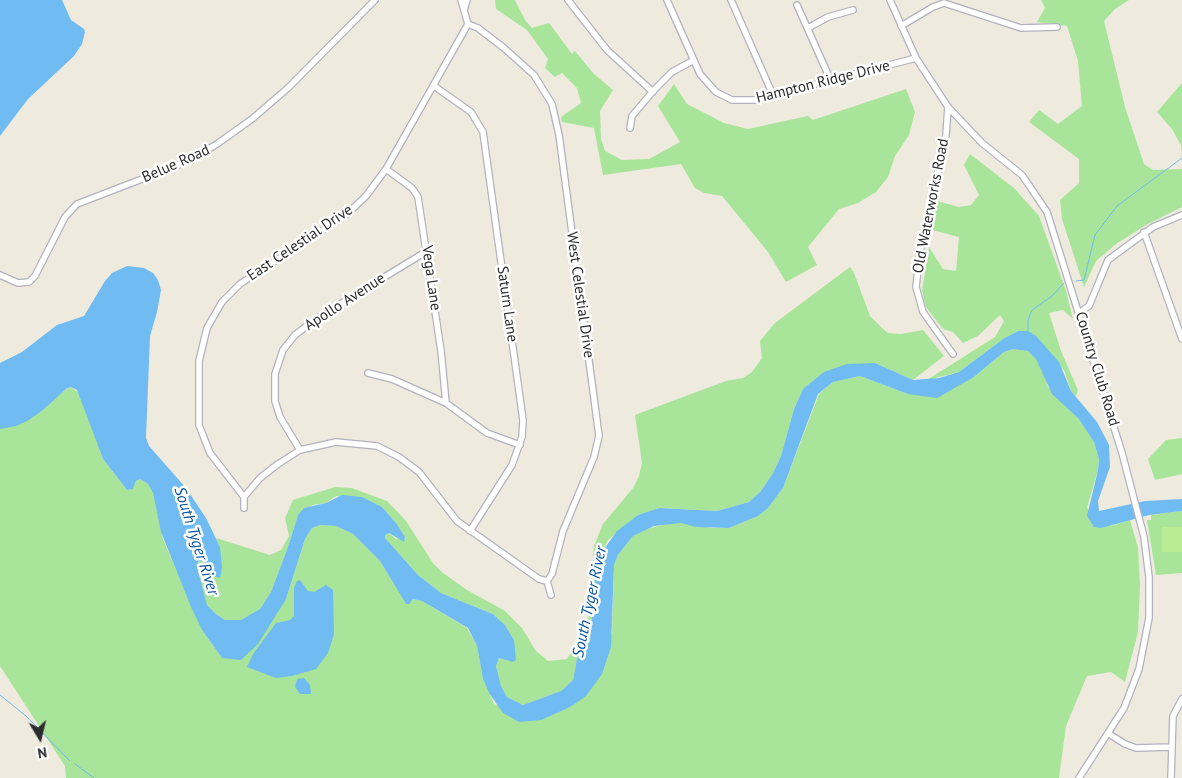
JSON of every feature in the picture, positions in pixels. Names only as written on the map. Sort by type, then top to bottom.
[{"type":"street","name":"Belue Road","points":[[0,275],[18,283],[29,282],[60,226],[77,204],[189,161],[218,144],[252,120],[288,88],[375,0]]},
{"type":"street","points":[[461,0],[468,24]]},
{"type":"street","points":[[464,10],[467,0]]},
{"type":"street","points":[[568,0],[607,50],[653,92]]},
{"type":"street","name":"Hampton Ridge Drive","points":[[667,0],[707,84],[727,98],[744,101],[773,95],[916,58]]},
{"type":"street","points":[[732,0],[773,95]]},
{"type":"street","name":"Country Club Road","points":[[890,0],[916,58],[948,107],[968,130],[1022,175],[1034,190],[1054,230],[1080,312],[1140,520],[1149,577],[1147,634],[1132,690],[1109,734],[1079,778]]},
{"type":"street","points":[[901,26],[933,7],[944,3],[1021,28],[1057,27]]},
{"type":"street","points":[[797,5],[831,81]]},
{"type":"street","points":[[808,28],[828,17],[853,10]]},
{"type":"street","name":"East Celestial Drive","points":[[244,497],[210,453],[199,424],[199,361],[207,328],[222,302],[240,284],[346,215],[366,196],[386,169],[468,24]]},
{"type":"street","name":"West Celestial Drive","points":[[468,24],[493,39],[534,75],[552,104],[559,135],[599,436],[594,457],[563,531],[552,574],[547,581]]},
{"type":"street","points":[[630,128],[632,116],[653,92],[672,72],[694,60]]},
{"type":"street","name":"Saturn Lane","points":[[434,86],[471,112],[484,132],[524,420],[520,445],[507,474],[470,531]]},
{"type":"street","name":"Old Waterworks Road","points":[[948,107],[946,135],[920,252],[916,287],[924,312],[953,354]]},
{"type":"street","name":"Vega Lane","points":[[386,169],[416,192],[427,251],[444,368],[446,403]]},
{"type":"street","points":[[1080,312],[1089,306],[1108,260],[1144,232],[1160,223],[1182,215]]},
{"type":"street","points":[[1144,232],[1182,339]]},
{"type":"street","name":"Apollo Avenue","points":[[300,450],[280,417],[275,401],[275,374],[284,350],[295,336],[316,319],[427,251]]},
{"type":"street","points":[[368,373],[392,379],[446,403],[487,433],[520,445]]},
{"type":"street","points":[[244,508],[244,497],[265,474],[300,450],[346,442],[367,444],[385,449],[419,472],[436,492],[453,517],[470,531],[539,579],[547,581],[551,595]]},
{"type":"street","points":[[1172,778],[1173,716],[1182,699]]},
{"type":"street","points":[[1109,734],[1125,744],[1136,748],[1172,747]]},
{"type":"green space","points":[[495,0],[515,0],[525,20],[532,28],[549,23],[572,54],[575,51],[594,74],[613,90],[600,111],[601,139],[605,151],[622,160],[649,159],[680,142],[658,106],[674,84],[687,104],[724,123],[748,129],[808,116],[813,120],[906,89],[915,112],[909,135],[895,156],[888,177],[876,192],[858,203],[839,209],[808,247],[817,265],[786,282],[768,252],[722,196],[704,193],[695,188],[681,164],[603,175],[594,128],[562,122],[561,117],[581,103],[577,88],[562,73],[555,77],[545,68],[548,59],[527,30],[496,9]]},
{"type":"green space","points":[[1041,0],[1129,0],[1115,9],[1104,21],[1125,107],[1144,164],[1153,170],[1182,169],[1182,207],[1146,225],[1116,244],[1096,261],[1084,287],[1062,219],[1060,200],[1079,183],[1079,159],[1029,122],[1039,110],[1058,124],[1082,106],[1078,61],[1067,26],[1037,22],[1045,8]]},
{"type":"green space","points":[[1182,83],[1182,160],[1181,145],[1172,129],[1157,112]]},
{"type":"green space","points":[[970,154],[1014,188],[1039,216],[1066,291],[1073,319],[1063,310],[1049,313],[1061,351],[1078,390],[1076,397],[1071,391],[1064,370],[1018,331],[1003,339],[959,372],[927,380],[995,337],[1004,321],[1000,315],[978,336],[963,343],[953,332],[943,329],[926,307],[922,291],[929,247],[943,269],[956,271],[959,237],[932,230],[937,201],[959,207],[971,205],[979,195],[964,165]]},
{"type":"green space","points":[[850,267],[870,316],[882,328],[888,333],[901,334],[923,330],[944,356],[913,380],[875,363],[803,389],[794,409],[781,456],[773,473],[761,491],[749,502],[717,511],[659,508],[638,515],[608,540],[602,552],[595,577],[590,641],[577,659],[573,680],[561,691],[523,705],[507,697],[501,686],[496,666],[499,658],[509,661],[514,640],[505,625],[493,614],[441,593],[418,575],[385,538],[384,535],[389,533],[396,539],[406,539],[396,523],[382,507],[361,497],[336,496],[326,503],[313,505],[298,515],[271,592],[260,609],[241,620],[225,620],[207,605],[201,586],[198,563],[199,560],[203,561],[212,576],[220,547],[216,538],[270,555],[281,550],[289,536],[285,518],[293,500],[335,487],[352,488],[387,501],[406,521],[433,563],[443,573],[467,590],[505,611],[522,628],[536,651],[548,661],[567,659],[588,622],[594,546],[603,524],[633,488],[639,476],[642,463],[635,415],[726,381],[743,378],[752,372],[762,358],[760,341],[775,323]]},
{"type":"green space","points":[[1013,349],[1029,351],[1036,359],[1042,368],[1048,387],[1078,418],[1094,442],[1099,459],[1098,470],[1087,508],[1110,526],[1130,520],[1138,548],[1140,586],[1138,632],[1125,682],[1111,672],[1087,676],[1066,726],[1059,778],[66,778],[65,766],[0,666],[0,429],[43,410],[62,392],[71,387],[80,394],[103,459],[127,490],[133,489],[136,481],[140,479],[148,484],[153,493],[163,539],[202,630],[222,658],[286,599],[305,539],[312,528],[320,525],[336,526],[353,534],[380,561],[406,604],[413,599],[422,601],[467,628],[477,646],[483,679],[494,704],[541,720],[612,634],[614,565],[618,555],[633,536],[643,530],[666,524],[681,523],[712,528],[729,528],[758,516],[768,508],[783,488],[819,394],[833,382],[860,376],[908,394],[974,377],[1004,352]]},
{"type":"green space","points":[[1182,438],[1182,474],[1155,480],[1148,459],[1166,440]]},
{"type":"green space","points":[[1182,511],[1182,573],[1156,575],[1147,520],[1151,520],[1151,515]]},
{"type":"green space","points":[[1162,527],[1182,527],[1182,552],[1162,552]]},
{"type":"water","points":[[0,0],[62,0],[71,20],[84,29],[85,32],[82,44],[74,56],[28,99],[0,136]]},
{"type":"water","name":"South Tyger River","points":[[127,266],[144,268],[153,273],[158,280],[161,290],[150,336],[146,438],[149,446],[186,488],[206,518],[220,547],[222,567],[220,578],[212,576],[203,561],[199,560],[197,567],[207,605],[225,620],[241,620],[260,609],[271,592],[298,515],[304,508],[326,503],[342,495],[362,497],[382,507],[396,523],[405,537],[404,542],[389,533],[385,535],[385,538],[418,575],[441,593],[493,614],[505,625],[514,640],[516,660],[513,662],[499,658],[496,666],[501,686],[507,697],[523,705],[561,691],[573,680],[577,659],[590,641],[595,577],[602,552],[617,531],[638,515],[659,508],[717,511],[749,502],[761,491],[773,473],[781,456],[794,409],[803,389],[824,372],[847,364],[875,363],[913,380],[939,378],[959,372],[1003,339],[1018,331],[1028,331],[1036,336],[1059,362],[1071,391],[1097,422],[1109,445],[1110,467],[1098,501],[1099,511],[1145,501],[1182,499],[1182,511],[1149,515],[1101,528],[1094,527],[1087,516],[1098,470],[1099,459],[1094,442],[1078,418],[1052,394],[1036,359],[1028,351],[1013,349],[1004,352],[974,377],[937,398],[908,394],[860,376],[833,382],[818,394],[783,488],[768,508],[758,516],[729,528],[696,527],[681,523],[654,526],[633,536],[618,555],[614,565],[611,647],[602,674],[586,696],[570,707],[541,720],[519,722],[503,713],[489,693],[483,679],[477,646],[468,628],[422,601],[413,599],[409,604],[406,604],[380,561],[353,534],[336,526],[320,525],[312,528],[305,539],[286,599],[258,644],[241,660],[222,658],[202,630],[191,607],[161,532],[153,493],[148,484],[140,479],[136,481],[133,489],[127,490],[103,459],[77,390],[71,387],[66,389],[43,410],[27,421],[16,426],[0,429],[0,363],[22,352],[57,325],[84,316],[105,281],[112,273]]},
{"type":"water","points":[[300,580],[308,591],[314,592],[326,585],[333,590],[334,634],[328,653],[316,669],[292,676],[276,678],[247,667],[253,654],[276,623],[290,620],[294,616],[294,588],[297,581]]},
{"type":"water","points":[[304,678],[310,685],[311,694],[300,694],[295,687],[297,679]]},
{"type":"waterway","points":[[1076,281],[1084,280],[1095,235],[1117,206],[1182,158]]},
{"type":"waterway","points":[[1028,331],[1028,320],[1032,310],[1052,296],[1064,283]]},
{"type":"waterway","points":[[0,695],[26,716],[70,761]]},
{"type":"waterway","points":[[75,764],[94,778]]}]
